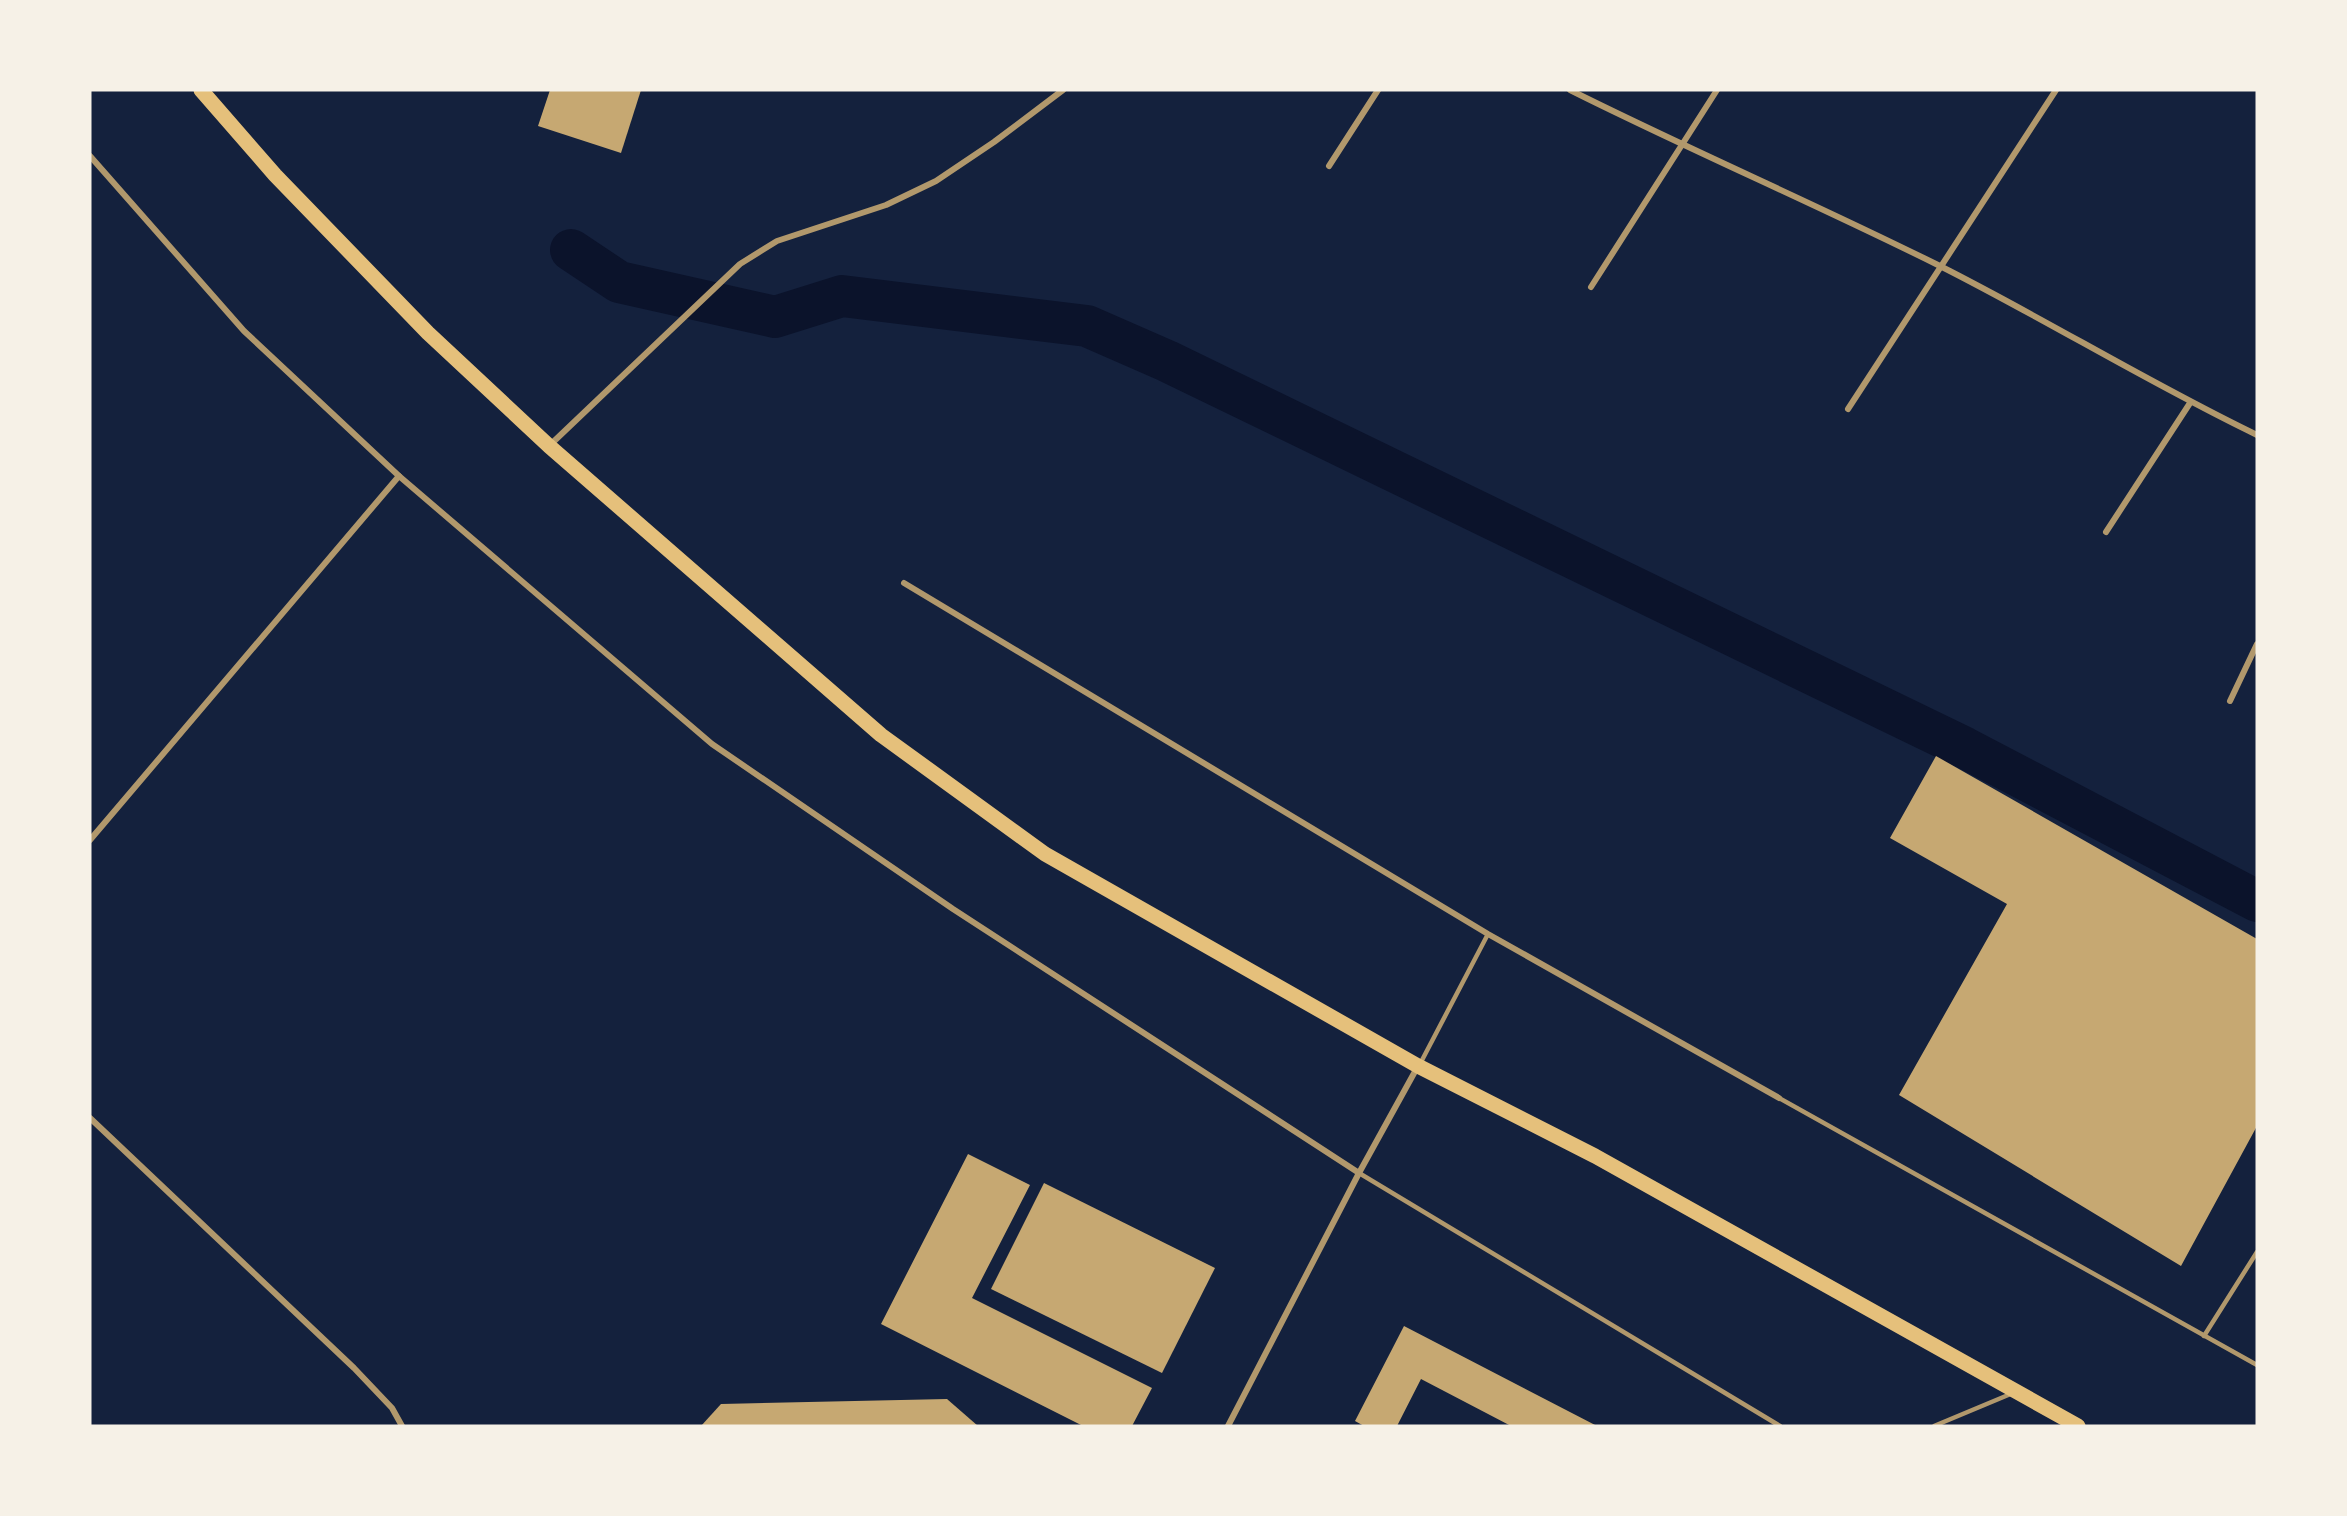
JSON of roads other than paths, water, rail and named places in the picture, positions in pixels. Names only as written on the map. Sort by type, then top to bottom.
[{"type":"main road","points":[[201,90],[275,176],[428,333],[549,446],[881,735],[1045,854],[1418,1066],[1595,1156],[2078,1426]]},
{"type":"street","points":[[549,446],[740,264],[777,241],[886,205],[936,181],[994,142],[1063,90]]},
{"type":"street","points":[[1329,166],[1378,90]]},
{"type":"street","points":[[1570,90],[1682,146],[1940,266],[2190,403],[2257,435]]},
{"type":"street","points":[[1591,287],[1717,90]]},
{"type":"street","points":[[1848,409],[2056,90]]},
{"type":"street","points":[[90,156],[244,331],[399,476],[712,744],[953,909],[1359,1173]]},
{"type":"street","points":[[2106,532],[2190,403]]},
{"type":"street","points":[[90,840],[399,476]]},
{"type":"street","points":[[904,583],[1488,934],[1779,1098]]},
{"type":"street","points":[[2230,701],[2257,644]]},
{"type":"street","points":[[1228,1426],[1359,1173],[1418,1066]]},
{"type":"street","points":[[90,1118],[354,1368],[392,1408],[402,1426]]},
{"type":"lane","points":[[1418,1066],[1488,934]]},
{"type":"lane","points":[[1779,1098],[2257,1365]]},
{"type":"lane","points":[[1359,1173],[1780,1426]]},
{"type":"lane","points":[[2204,1336],[2257,1252]]},
{"type":"lane","points":[[1934,1426],[1942,1420],[2016,1392]]},
{"type":"waterway","points":[[571,250],[619,282],[775,317],[842,296],[1087,326],[1167,361],[1965,748],[2257,901]]}]
